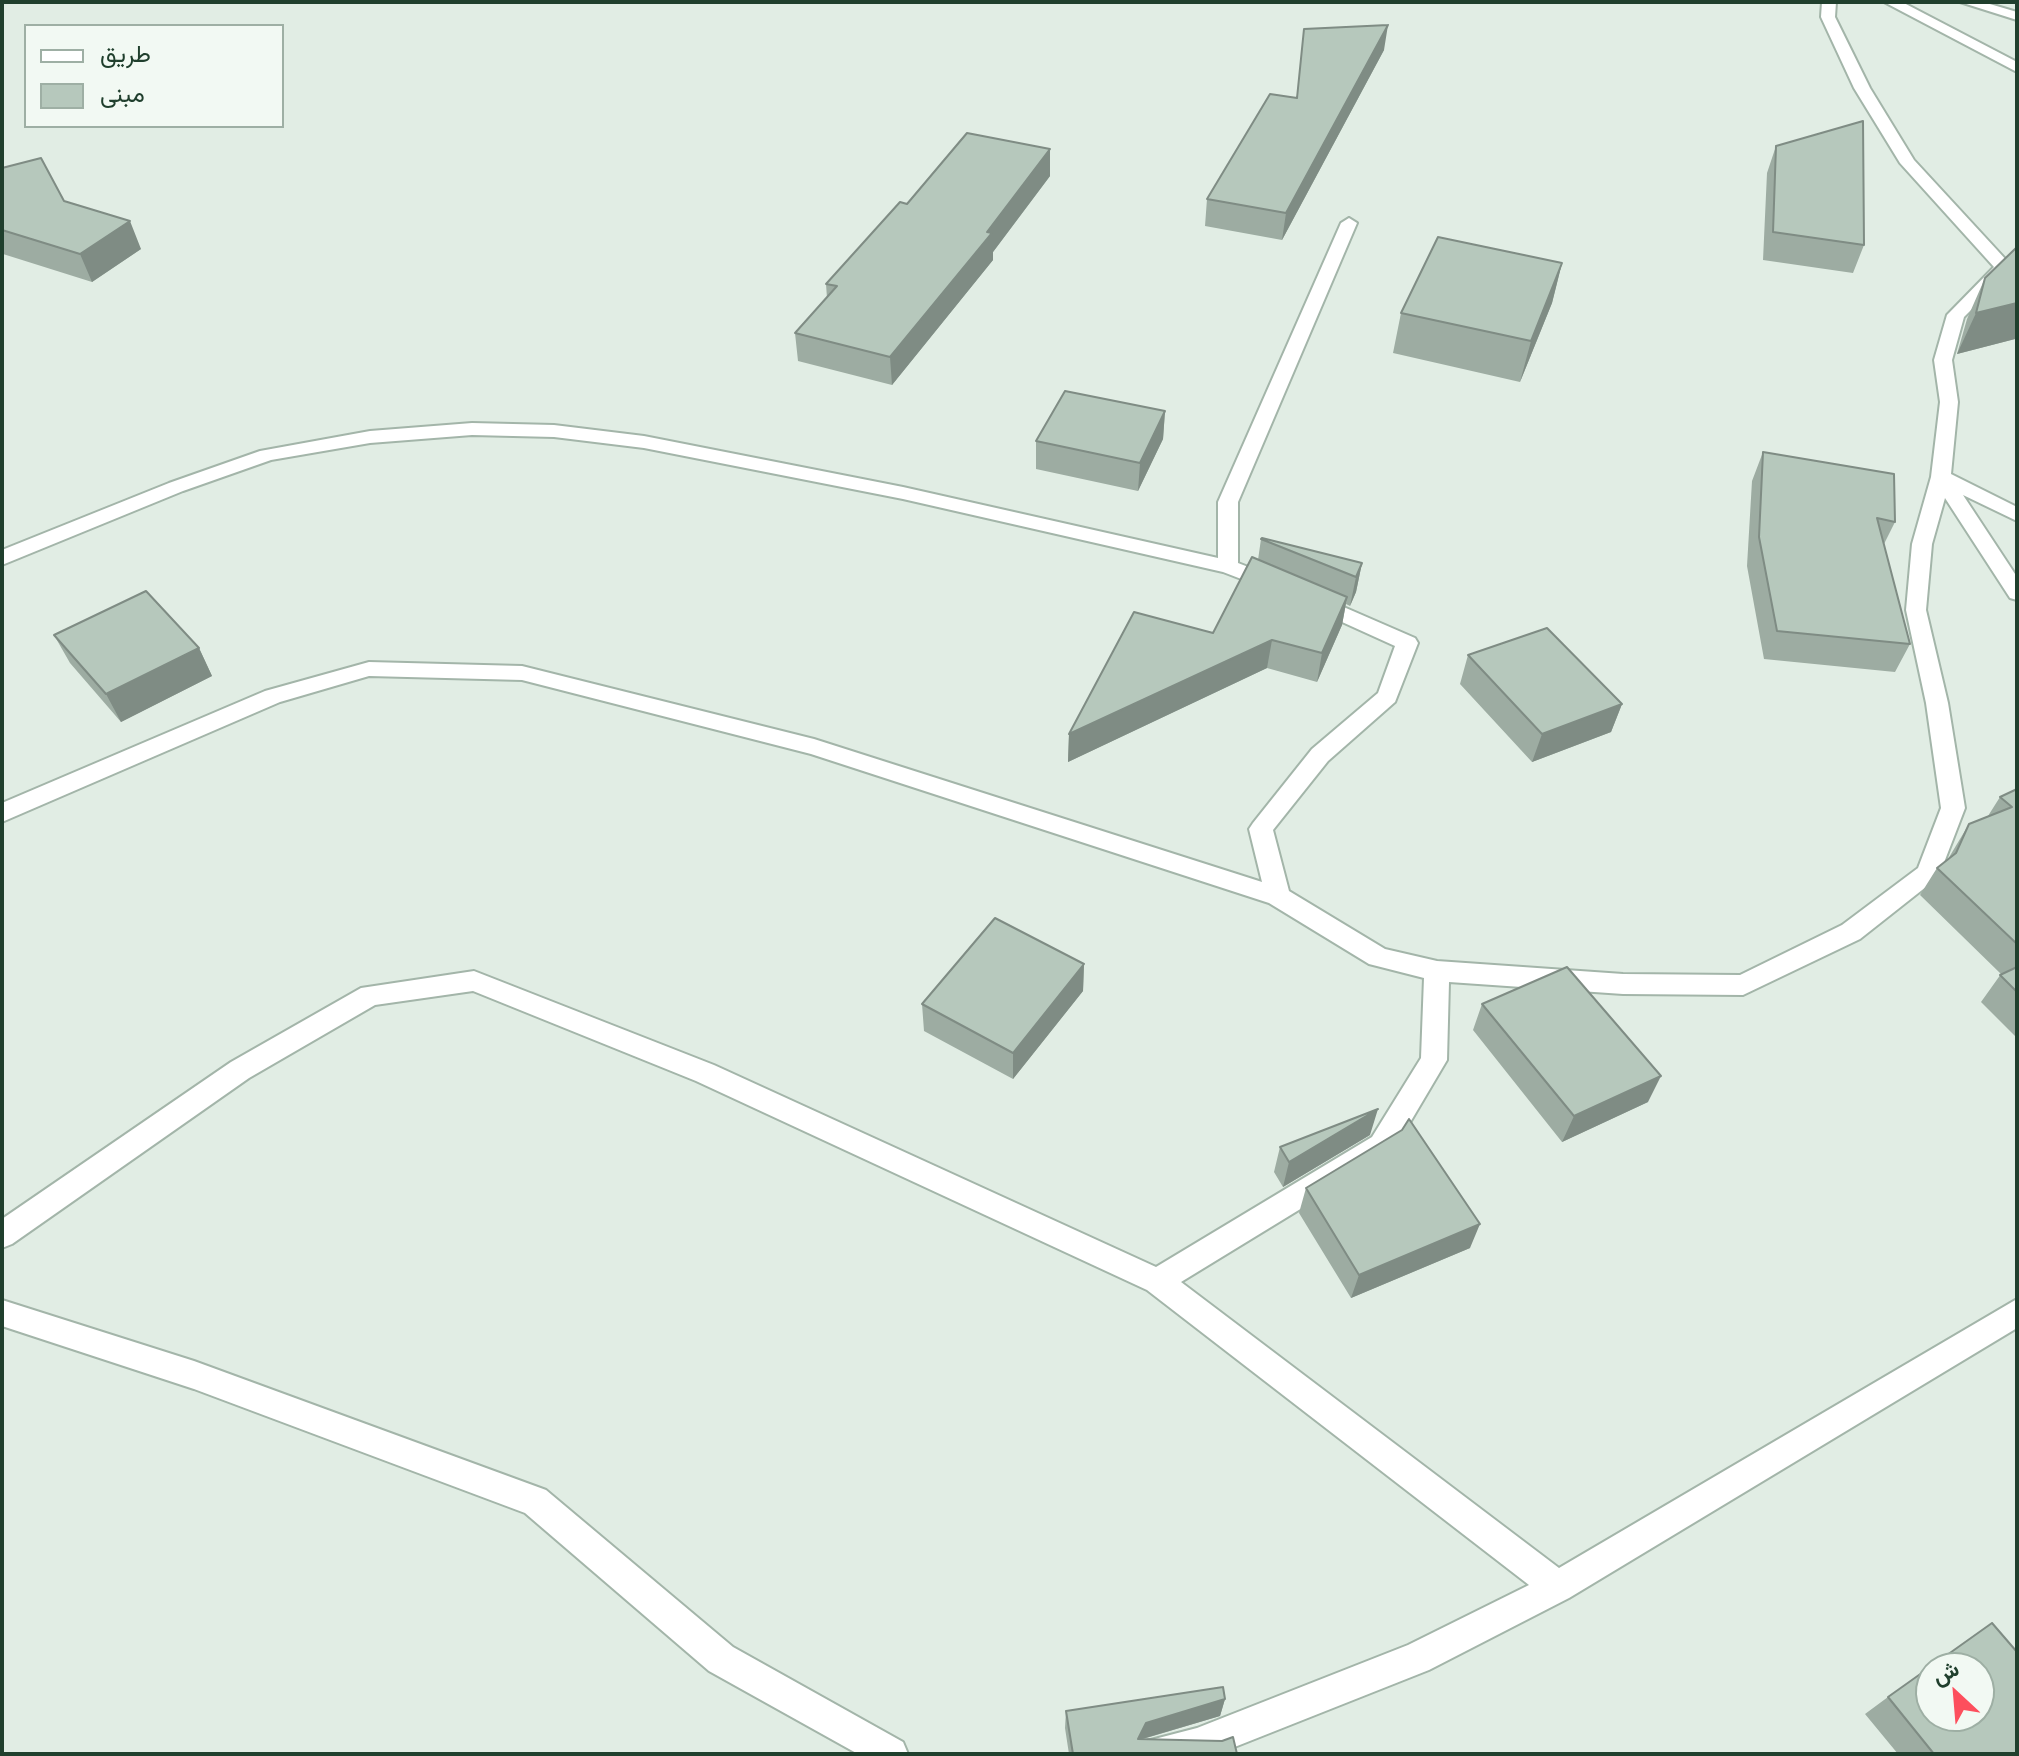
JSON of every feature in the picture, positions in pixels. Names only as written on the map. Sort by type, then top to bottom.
[{"type":"street","points":[[2,813],[273,696],[369,669],[522,673],[814,747],[1278,896],[1378,957],[1437,971],[1623,984],[1743,985],[1851,932],[1928,873],[1953,808],[1937,703],[1916,610],[1922,544],[1941,477],[1949,402],[1943,360],[1956,315],[2010,269],[1908,163],[1862,88],[1828,17],[1829,2]]},
{"type":"street","points":[[1891,2],[2017,68]]},
{"type":"street","points":[[1967,2],[2017,16]]},
{"type":"street","points":[[1228,567],[1228,502],[1349,223]]},
{"type":"street","points":[[2,558],[176,487],[267,455],[370,437],[472,429],[554,431],[644,442],[903,493],[1228,567],[1301,595],[1407,643],[1387,697],[1320,755],[1261,829],[1278,896]]},
{"type":"street","points":[[1941,477],[2017,515]]},
{"type":"street","points":[[1941,477],[2017,593]]},
{"type":"street","points":[[1157,1281],[1382,1145],[1434,1060],[1437,971]]},
{"type":"street","points":[[2,1235],[240,1070],[370,995],[474,981],[705,1073],[1157,1281],[1558,1587]]},
{"type":"street","points":[[1155,1754],[1197,1745],[1417,1658],[1558,1587],[2017,1312]]},
{"type":"street","points":[[2,1313],[194,1375],[535,1501],[721,1659],[891,1754]]},
{"type":"building","points":[[1388,25],[1286,213],[1207,199],[1270,94],[1297,98],[1304,29]]},
{"type":"building","points":[[1863,121],[1864,245],[1773,232],[1776,146]]},
{"type":"building","points":[[967,133],[1050,149],[987,232],[992,233],[890,357],[795,333],[837,286],[826,284],[900,202],[907,204]]},
{"type":"building","points":[[41,158],[64,201],[130,221],[80,254],[2,230],[2,168]]},
{"type":"building","points":[[1438,237],[1562,263],[1531,341],[1401,313]]},
{"type":"building","points":[[2017,247],[2017,303],[1976,313],[1985,278]]},
{"type":"building","points":[[1065,391],[1165,411],[1140,463],[1036,441]]},
{"type":"building","points":[[1763,452],[1894,474],[1895,522],[1877,518],[1910,644],[1777,631],[1759,537]]},
{"type":"building","points":[[1262,538],[1362,563],[1356,577]]},
{"type":"building","points":[[1252,557],[1347,597],[1322,653],[1272,640],[1069,734],[1134,612],[1213,633]]},
{"type":"building","points":[[146,591],[199,648],[106,694],[54,635]]},
{"type":"building","points":[[1547,628],[1622,704],[1542,734],[1468,655]]},
{"type":"building","points":[[2017,789],[2017,944],[1937,868],[1956,853],[1969,824],[2012,807],[2000,797]]},
{"type":"building","points":[[995,918],[1084,964],[1013,1053],[922,1004]]},
{"type":"building","points":[[1567,967],[1661,1076],[1574,1116],[1482,1004]]},
{"type":"building","points":[[2017,967],[2017,992],[2000,975]]},
{"type":"building","points":[[1378,1109],[1289,1162],[1280,1147]]},
{"type":"building","points":[[1409,1119],[1480,1224],[1359,1275],[1306,1188],[1402,1130]]},
{"type":"building","points":[[1992,1623],[2017,1652],[2017,1754],[1934,1754],[1916,1732],[1995,1732],[1995,1652],[1951,1652]]},
{"type":"building","points":[[1915,1678],[1915,1730],[1888,1697]]},
{"type":"building","points":[[1223,1687],[1225,1699],[1146,1723],[1138,1739],[1222,1741],[1233,1737],[1237,1754],[1073,1754],[1066,1711]]}]
